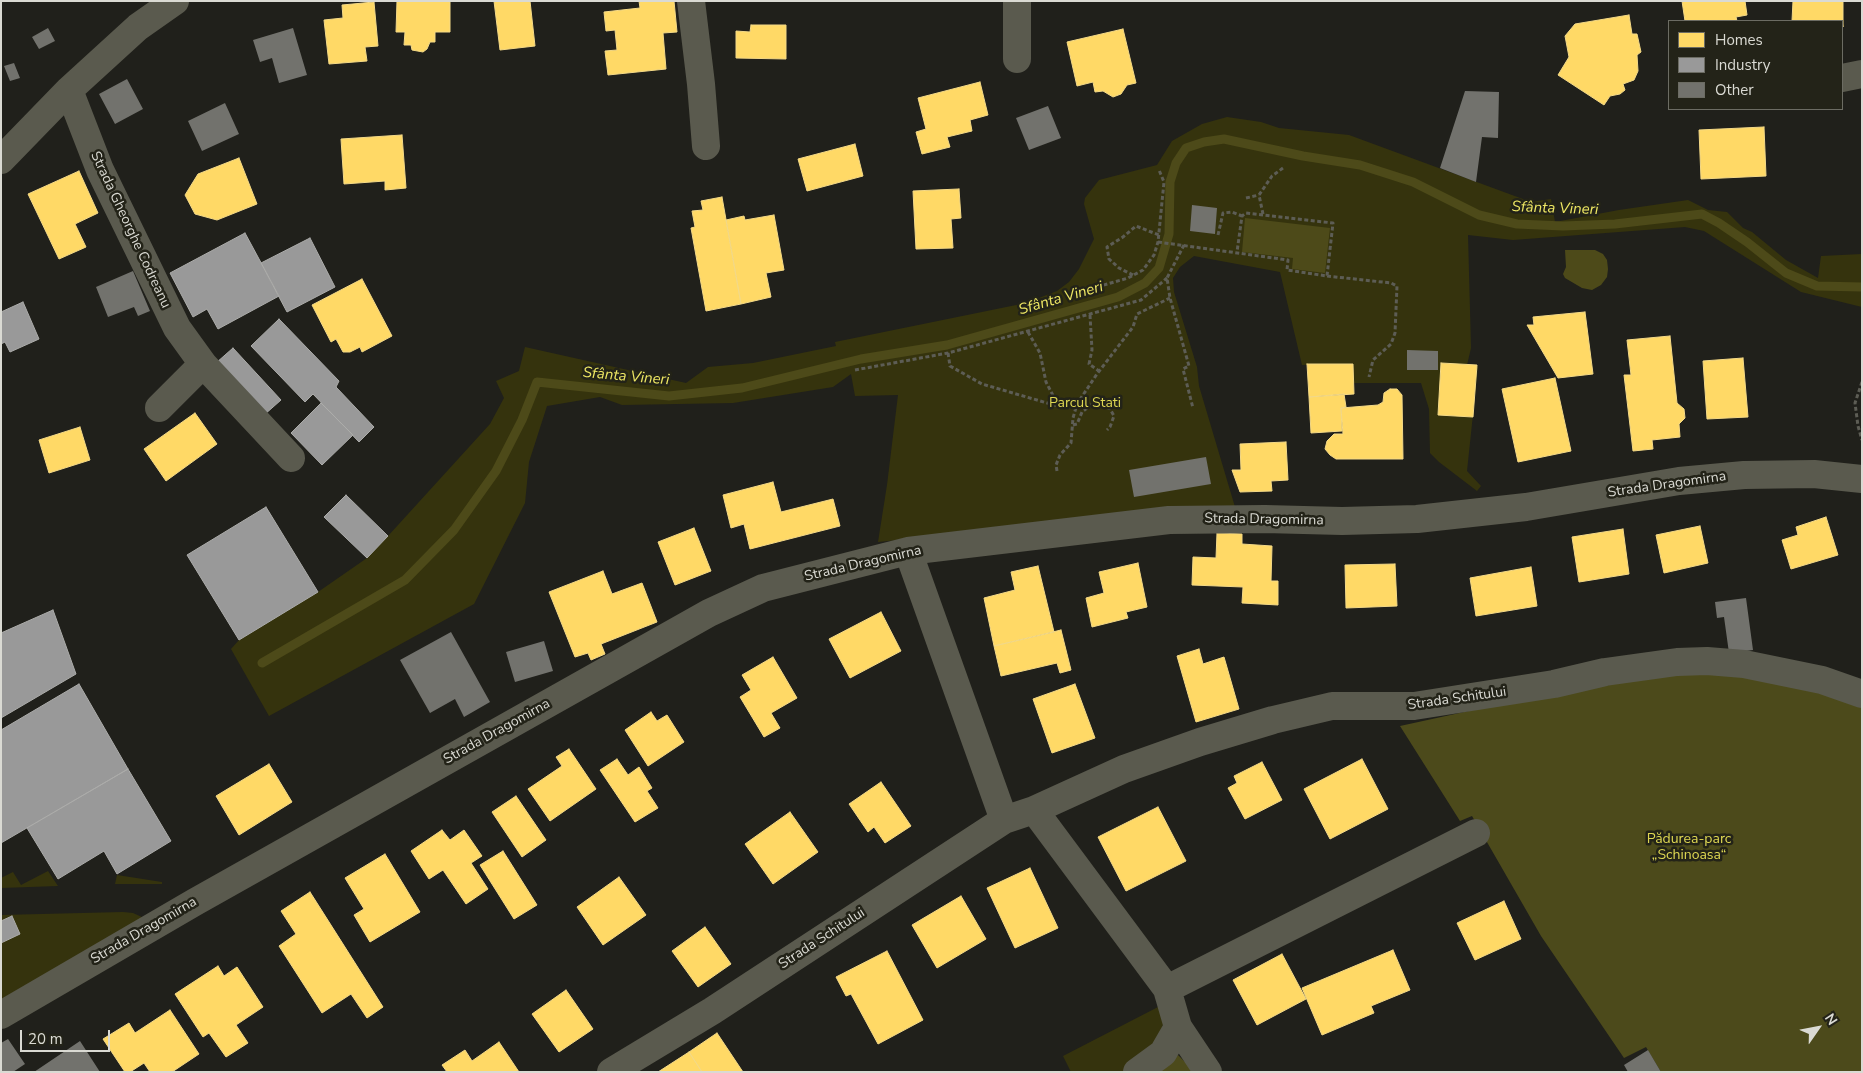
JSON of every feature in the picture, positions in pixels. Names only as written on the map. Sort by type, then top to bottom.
[{"type":"street","points":[[1,160],[69,90],[137,14],[175,1]]},
{"type":"street","points":[[691,1],[706,146]]},
{"type":"street","points":[[1017,1],[1017,59]]},
{"type":"street","points":[[1843,78],[1862,74]]},
{"type":"street","name":"Strada Gheorghe Codreanu","points":[[69,90],[100,170],[177,328],[203,364],[291,458]]},
{"type":"street","points":[[159,408],[203,364]]},
{"type":"street","name":"Strada Dragomirna","points":[[1,1015],[194,902],[709,613],[763,588],[908,551],[1169,520],[1265,519],[1342,521],[1417,519],[1526,507],[1679,481],[1744,475],[1814,474],[1862,478]]},
{"type":"street","points":[[908,551],[1004,820]]},
{"type":"street","name":"Strada Schitului","points":[[611,1072],[712,1011],[1004,820],[1034,810],[1124,769],[1200,742],[1273,720],[1332,706],[1414,706],[1554,684],[1605,672],[1677,662],[1707,661],[1744,664],[1822,680],[1862,694]]},
{"type":"street","points":[[1034,810],[1168,989],[1178,1027],[1208,1072]]},
{"type":"street","points":[[1168,989],[1476,834]]},
{"type":"street","points":[[1137,1072],[1163,1053],[1178,1027]]},
{"type":"path","points":[[1246,198],[1259,195],[1272,176],[1283,168]]},
{"type":"path","points":[[1066,296],[1134,275],[1143,270],[1154,256],[1159,235],[1164,182],[1159,170]]},
{"type":"path","points":[[1259,195],[1263,214]]},
{"type":"path","points":[[1218,235],[1223,213],[1232,212],[1242,216]]},
{"type":"path","points":[[1237,252],[1242,216],[1246,212],[1334,223],[1327,276]]},
{"type":"path","points":[[1134,275],[1118,268],[1109,259],[1107,247],[1136,226],[1159,235]]},
{"type":"path","points":[[1158,242],[1288,260],[1287,270],[1391,283],[1397,286],[1395,332],[1391,344],[1374,360],[1369,377]]},
{"type":"path","points":[[856,370],[948,353],[1141,300],[1167,278],[1184,245]]},
{"type":"path","points":[[1167,278],[1170,298],[1189,366],[1183,369],[1193,408]]},
{"type":"path","points":[[1057,471],[1056,465],[1060,456],[1071,443],[1076,408],[1098,371],[1132,326],[1137,314],[1170,298]]},
{"type":"path","points":[[1090,315],[1092,350],[1089,364],[1098,371]]},
{"type":"path","points":[[1028,332],[1040,353],[1046,382],[1058,405]]},
{"type":"path","points":[[948,353],[950,366],[982,384],[1058,405],[1076,408]]},
{"type":"path","points":[[1862,382],[1855,403],[1862,440]]},
{"type":"path","points":[[1073,425],[1077,424],[1082,412],[1091,405],[1102,404],[1110,409],[1114,416],[1107,430]]},
{"type":"green space","name":"Parcul Stati","points":[[1227,117],[1261,122],[1279,128],[1349,135],[1531,202],[1551,199],[1555,222],[1688,200],[1708,210],[1727,212],[1743,228],[1752,232],[1786,260],[1818,278],[1821,256],[1862,254],[1862,307],[1801,292],[1704,231],[1685,227],[1513,240],[1468,235],[1471,348],[1467,365],[1478,367],[1467,471],[1481,486],[1477,491],[1430,453],[1429,409],[1421,383],[1354,383],[1353,364],[1302,365],[1280,272],[1194,256],[1180,267],[1173,278],[1174,292],[1197,367],[1199,386],[1235,507],[878,542],[898,395],[855,396],[851,374],[833,387],[733,403],[622,405],[600,397],[547,406],[529,462],[525,503],[474,604],[269,716],[231,649],[239,640],[318,592],[367,558],[490,424],[504,398],[496,381],[519,371],[525,347],[686,383],[708,367],[753,363],[836,346],[835,342],[1026,303],[1057,291],[1069,282],[1079,269],[1094,239],[1084,204],[1085,198],[1099,180],[1157,165],[1172,141],[1202,124]]},
{"type":"green space","name":"Pădurea-parc „Schinoasa“","points":[[1696,672],[1746,676],[1820,689],[1862,705],[1862,1072],[1661,1072],[1646,1047],[1624,1058],[1541,936],[1472,816],[1460,821],[1400,726],[1565,690]]},
{"type":"green space","points":[[48,871],[58,886],[1,888],[1,878],[13,872],[21,885]]},
{"type":"green space","points":[[117,875],[162,882],[162,884],[115,884]]},
{"type":"green space","points":[[133,913],[144,918],[1,1000],[1,915]]},
{"type":"green space","points":[[1160,1006],[1164,1021],[1157,1046],[1122,1072],[1071,1072],[1063,1056]]},
{"type":"green space","points":[[1178,1055],[1195,1072],[1150,1072]]},
{"type":"shaded area","points":[[1245,218],[1330,228],[1325,273],[1292,269],[1293,258],[1242,252]]},
{"type":"shaded area","points":[[1565,250],[1595,250],[1603,254],[1607,260],[1608,269],[1607,277],[1601,285],[1592,290],[1582,288],[1565,278],[1563,274],[1566,267]]},
{"type":"building: Homes","points":[[397,1],[450,1],[450,32],[435,32],[435,42],[430,42],[427,49],[423,52],[412,50],[411,45],[404,45],[405,32],[396,32]]},
{"type":"building: Homes","points":[[494,1],[530,1],[535,46],[500,50]]},
{"type":"building: Homes","points":[[639,1],[674,1],[677,32],[663,33],[666,69],[608,75],[605,51],[617,50],[615,30],[606,31],[604,12],[640,8]]},
{"type":"building: Homes","points":[[1682,1],[1745,1],[1747,15],[1736,17],[1737,20],[1685,20]]},
{"type":"building: Homes","points":[[1793,1],[1843,1],[1843,20],[1792,20]]},
{"type":"building: Homes","points":[[374,2],[378,46],[365,47],[367,61],[329,64],[324,20],[343,18],[342,5]]},
{"type":"building: Homes","points":[[1629,15],[1632,34],[1637,34],[1641,52],[1637,55],[1638,71],[1634,80],[1623,84],[1625,90],[1620,94],[1610,96],[1604,105],[1558,75],[1569,57],[1565,36],[1575,24]]},
{"type":"building: Homes","points":[[751,25],[786,25],[786,59],[736,58],[736,31],[750,32]]},
{"type":"building: Homes","points":[[1123,29],[1136,83],[1127,85],[1121,94],[1113,97],[1103,91],[1095,92],[1093,82],[1077,86],[1067,42]]},
{"type":"building: Homes","points":[[980,82],[988,115],[970,120],[972,131],[947,137],[950,147],[922,154],[916,132],[926,129],[918,98]]},
{"type":"building: Homes","points":[[1764,127],[1766,176],[1701,179],[1699,130]]},
{"type":"building: Homes","points":[[402,135],[406,188],[385,190],[385,181],[344,184],[341,139]]},
{"type":"building: Homes","points":[[855,144],[863,176],[807,191],[798,159]]},
{"type":"building: Homes","points":[[239,158],[257,204],[217,220],[195,214],[185,195],[198,174]]},
{"type":"building: Homes","points":[[79,171],[98,213],[75,224],[86,247],[59,259],[28,194]]},
{"type":"building: Homes","points":[[959,189],[961,218],[951,219],[953,248],[916,249],[913,191]]},
{"type":"building: Homes","points":[[722,197],[741,304],[706,311],[691,228],[695,227],[692,211],[703,210],[701,201]]},
{"type":"building: Homes","points":[[774,215],[784,270],[766,273],[771,297],[741,304],[726,220],[744,216],[745,220]]},
{"type":"building: Homes","points":[[362,279],[392,336],[362,352],[360,347],[350,352],[343,352],[336,339],[331,342],[312,305]]},
{"type":"building: Homes","points":[[1585,312],[1593,374],[1558,378],[1527,325],[1534,325],[1533,317]]},
{"type":"building: Homes","points":[[1670,336],[1677,403],[1684,409],[1685,418],[1679,424],[1680,437],[1652,440],[1653,449],[1633,451],[1624,375],[1631,375],[1627,340]]},
{"type":"building: Homes","points":[[1743,358],[1748,417],[1707,419],[1703,361]]},
{"type":"building: Homes","points":[[1441,363],[1477,365],[1473,417],[1438,415]]},
{"type":"building: Homes","points":[[1307,364],[1353,364],[1354,394],[1309,397]]},
{"type":"building: Homes","points":[[1555,378],[1571,451],[1518,462],[1502,389]]},
{"type":"building: Homes","points":[[1390,389],[1397,389],[1402,395],[1403,459],[1336,459],[1330,455],[1325,449],[1327,441],[1334,434],[1343,434],[1341,408],[1378,405],[1383,402],[1384,393]]},
{"type":"building: Homes","points":[[1344,394],[1346,407],[1341,408],[1342,431],[1311,433],[1309,397]]},
{"type":"building: Homes","points":[[195,413],[217,444],[166,481],[144,449]]},
{"type":"building: Homes","points":[[80,427],[90,460],[49,473],[39,440]]},
{"type":"building: Homes","points":[[1286,442],[1288,480],[1271,481],[1272,491],[1240,492],[1232,470],[1241,470],[1240,444]]},
{"type":"building: Homes","points":[[773,482],[781,512],[833,499],[840,526],[750,549],[744,524],[731,528],[723,495]]},
{"type":"building: Homes","points":[[1826,517],[1838,555],[1791,569],[1782,540],[1798,535],[1796,527]]},
{"type":"building: Homes","points":[[1700,526],[1708,563],[1664,573],[1656,535]]},
{"type":"building: Homes","points":[[694,528],[711,571],[675,585],[658,542]]},
{"type":"building: Homes","points":[[1623,529],[1629,574],[1579,582],[1572,537]]},
{"type":"building: Homes","points":[[1217,533],[1242,534],[1242,544],[1272,546],[1271,581],[1278,581],[1278,605],[1242,603],[1243,587],[1192,585],[1193,557],[1216,558]]},
{"type":"building: Homes","points":[[1138,563],[1147,607],[1126,612],[1128,618],[1092,627],[1086,598],[1104,593],[1099,572]]},
{"type":"building: Homes","points":[[1395,564],[1397,606],[1346,608],[1345,565]]},
{"type":"building: Homes","points":[[1038,566],[1054,632],[994,646],[984,598],[1015,590],[1011,572]]},
{"type":"building: Homes","points":[[1531,567],[1537,606],[1476,616],[1470,578]]},
{"type":"building: Homes","points":[[603,571],[612,594],[642,583],[657,622],[601,644],[605,654],[591,660],[588,653],[575,657],[549,592]]},
{"type":"building: Homes","points":[[881,612],[901,651],[850,678],[829,639]]},
{"type":"building: Homes","points":[[1061,630],[1071,670],[1060,673],[1057,663],[1001,676],[994,646]]},
{"type":"building: Homes","points":[[1199,649],[1203,664],[1224,657],[1239,709],[1196,722],[1177,656]]},
{"type":"building: Homes","points":[[773,657],[797,698],[771,713],[780,728],[764,737],[740,697],[751,690],[742,675]]},
{"type":"building: Homes","points":[[1075,684],[1095,738],[1052,753],[1033,699]]},
{"type":"building: Homes","points":[[651,712],[657,721],[667,715],[684,742],[648,766],[625,730]]},
{"type":"building: Homes","points":[[569,749],[596,789],[550,821],[528,789],[562,766],[556,757]]},
{"type":"building: Homes","points":[[617,759],[628,775],[639,767],[652,788],[647,791],[658,808],[635,822],[600,770]]},
{"type":"building: Homes","points":[[1362,759],[1388,809],[1330,839],[1304,789]]},
{"type":"building: Homes","points":[[1262,762],[1282,800],[1245,819],[1228,788],[1237,783],[1234,776]]},
{"type":"building: Homes","points":[[269,764],[292,802],[239,835],[216,796]]},
{"type":"building: Homes","points":[[881,782],[911,826],[885,843],[874,827],[868,832],[849,804]]},
{"type":"building: Homes","points":[[516,796],[546,840],[522,857],[492,812]]},
{"type":"building: Homes","points":[[1158,807],[1186,861],[1126,891],[1098,837]]},
{"type":"building: Homes","points":[[790,812],[818,852],[773,884],[745,844]]},
{"type":"building: Homes","points":[[442,830],[450,840],[464,830],[482,856],[471,863],[488,889],[466,904],[443,870],[429,879],[411,851]]},
{"type":"building: Homes","points":[[503,851],[537,905],[514,919],[480,865]]},
{"type":"building: Homes","points":[[385,854],[420,912],[370,942],[354,915],[364,909],[345,878]]},
{"type":"building: Homes","points":[[1030,868],[1058,928],[1015,948],[987,888]]},
{"type":"building: Homes","points":[[619,877],[646,915],[603,945],[577,907]]},
{"type":"building: Homes","points":[[310,892],[383,1007],[367,1018],[351,994],[322,1013],[279,946],[296,934],[281,911]]},
{"type":"building: Homes","points":[[961,896],[986,939],[937,968],[912,925]]},
{"type":"building: Homes","points":[[1504,901],[1521,939],[1475,960],[1457,923]]},
{"type":"building: Homes","points":[[705,927],[731,964],[698,987],[672,951]]},
{"type":"building: Homes","points":[[1393,950],[1410,990],[1371,1006],[1374,1013],[1322,1035],[1302,988]]},
{"type":"building: Homes","points":[[887,951],[923,1020],[878,1044],[851,994],[846,996],[836,977]]},
{"type":"building: Homes","points":[[1282,954],[1306,999],[1257,1025],[1233,980]]},
{"type":"building: Homes","points":[[218,966],[224,976],[237,967],[263,1007],[236,1025],[248,1043],[226,1057],[209,1033],[203,1037],[175,994]]},
{"type":"building: Homes","points":[[566,990],[593,1029],[559,1052],[532,1014]]},
{"type":"building: Homes","points":[[170,1010],[199,1054],[172,1072],[150,1072],[144,1063],[130,1072],[125,1072],[103,1039],[129,1023],[135,1033]]},
{"type":"building: Homes","points":[[717,1033],[743,1072],[702,1072],[689,1052]]},
{"type":"building: Homes","points":[[499,1042],[519,1072],[447,1072],[442,1065],[465,1050],[472,1061]]},
{"type":"building: Homes","points":[[689,1052],[702,1072],[658,1072]]},
{"type":"building: Industry","points":[[245,233],[279,296],[218,329],[207,309],[193,317],[170,273]]},
{"type":"building: Industry","points":[[310,238],[335,287],[287,312],[261,263]]},
{"type":"building: Industry","points":[[23,302],[39,339],[10,352],[5,342],[1,344],[1,312]]},
{"type":"building: Industry","points":[[279,319],[339,381],[336,387],[374,427],[359,442],[313,394],[305,402],[251,346]]},
{"type":"building: Industry","points":[[233,348],[281,400],[264,415],[216,363]]},
{"type":"building: Industry","points":[[321,403],[353,435],[322,465],[291,433]]},
{"type":"building: Industry","points":[[346,495],[388,536],[367,558],[324,517]]},
{"type":"building: Industry","points":[[266,507],[318,592],[239,640],[187,555]]},
{"type":"building: Industry","points":[[53,610],[76,674],[1,718],[1,633]]},
{"type":"building: Industry","points":[[79,684],[128,769],[1,843],[1,730]]},
{"type":"building: Industry","points":[[128,769],[171,841],[117,874],[104,851],[58,879],[27,828]]},
{"type":"building: Industry","points":[[12,916],[20,934],[1,943],[1,921]]},
{"type":"building: Other","points":[[48,28],[55,41],[39,49],[32,37]]},
{"type":"building: Other","points":[[293,28],[307,75],[279,83],[272,58],[260,62],[253,40]]},
{"type":"building: Other","points":[[14,63],[20,78],[10,81],[4,66]]},
{"type":"building: Other","points":[[127,79],[143,109],[115,124],[99,94]]},
{"type":"building: Other","points":[[1465,91],[1499,92],[1498,138],[1482,137],[1476,182],[1440,168]]},
{"type":"building: Other","points":[[225,103],[239,134],[202,151],[188,121]]},
{"type":"building: Other","points":[[1048,106],[1061,138],[1029,150],[1016,118]]},
{"type":"building: Other","points":[[1192,205],[1217,208],[1215,234],[1190,231]]},
{"type":"building: Other","points":[[133,271],[150,311],[138,316],[134,307],[108,317],[96,287]]},
{"type":"building: Other","points":[[1407,350],[1438,351],[1438,370],[1407,370]]},
{"type":"building: Other","points":[[1206,457],[1211,484],[1134,497],[1129,470]]},
{"type":"building: Other","points":[[1746,598],[1753,650],[1729,653],[1724,617],[1717,618],[1715,602]]},
{"type":"building: Other","points":[[451,632],[490,702],[464,717],[455,699],[430,713],[400,660]]},
{"type":"building: Other","points":[[544,641],[553,671],[515,682],[506,652]]},
{"type":"building: Other","points":[[8,1039],[25,1064],[13,1072],[1,1072],[1,1043]]},
{"type":"building: Other","points":[[80,1041],[100,1072],[34,1072]]},
{"type":"building: Other","points":[[1648,1050],[1661,1072],[1628,1072],[1624,1065]]},
{"type":"waterway","name":"Sfânta Vineri","points":[[262,663],[405,580],[454,530],[496,471],[522,420],[537,382],[669,396],[742,388],[861,359],[947,345],[1118,297],[1145,283],[1159,268],[1169,234],[1170,182],[1176,163],[1186,148],[1204,142],[1224,139],[1303,156],[1360,165],[1413,182],[1479,215],[1517,224],[1563,226],[1615,224],[1702,214],[1747,242],[1786,273],[1817,286],[1862,287]]}]
